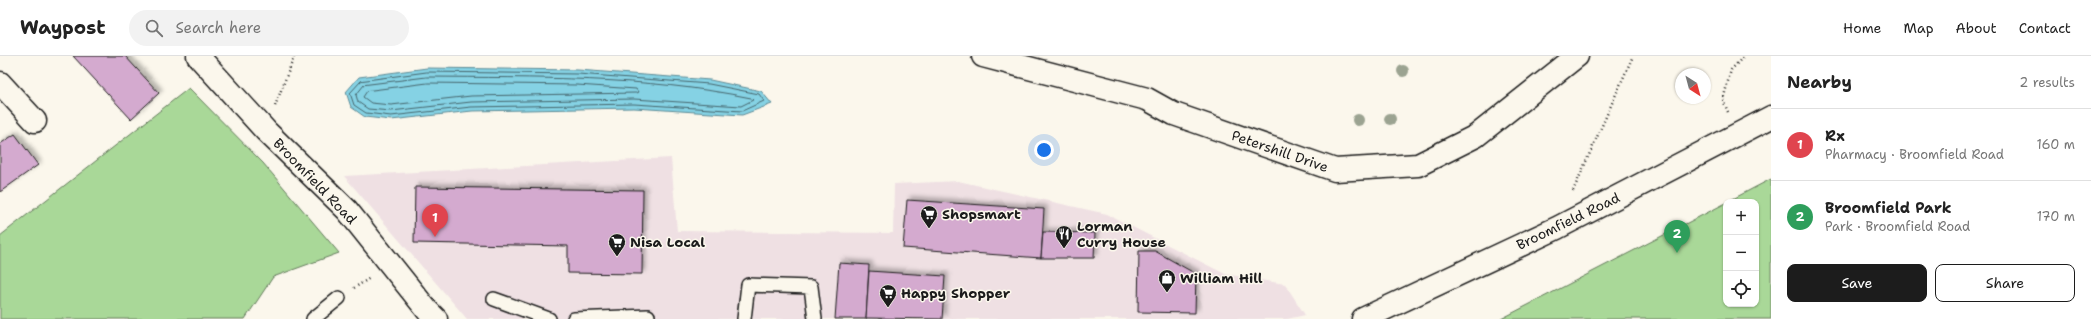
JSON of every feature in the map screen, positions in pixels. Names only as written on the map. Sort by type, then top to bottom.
[{"type":"street","name":"Broomfield Road","points":[[198,56],[266,131],[347,210],[431,316]]},
{"type":"street","name":"Petershill Drive","points":[[983,56],[1146,99],[1174,114],[1335,170],[1418,166],[1476,136],[1577,56]]},
{"type":"street","points":[[0,83],[35,121]]},
{"type":"street","name":"Broomfield Road","points":[[1363,319],[1557,228],[1771,117]]},
{"type":"lane","points":[[744,319],[748,285],[811,287],[815,319]]},
{"type":"lane","points":[[313,319],[339,298]]},
{"type":"lane","points":[[494,299],[549,319]]},
{"type":"lane","points":[[574,319],[648,316],[648,319]]},
{"type":"path","points":[[266,131],[294,57],[297,56]]},
{"type":"path","points":[[1572,192],[1633,56]]},
{"type":"path","points":[[1737,135],[1723,100],[1731,70],[1744,56]]},
{"type":"path","points":[[339,298],[390,265]]},
{"type":"shaded area","points":[[671,158],[677,231],[893,233],[894,184],[958,181],[1107,214],[1225,274],[1285,284],[1305,315],[1287,319],[467,319],[344,176]]},
{"type":"green space","points":[[189,88],[263,163],[339,253],[273,277],[245,319],[0,319],[0,236]]},
{"type":"green space","points":[[1771,179],[1771,319],[1501,319],[1723,205],[1723,307],[1759,307],[1759,199],[1733,199]]},
{"type":"water","points":[[427,68],[578,70],[710,80],[761,91],[772,104],[742,115],[634,108],[472,111],[391,120],[365,117],[351,107],[346,92],[359,77]]},
{"type":"building","points":[[73,56],[125,56],[159,93],[131,119]]},
{"type":"building","points":[[15,134],[38,165],[0,192],[0,144]]},
{"type":"building","points":[[415,187],[643,190],[642,274],[568,273],[568,246],[414,243]]},
{"type":"building","points":[[907,200],[1044,209],[1041,258],[903,248]]},
{"type":"building","points":[[1043,232],[1095,233],[1094,258],[1041,258]]},
{"type":"building","name":"William Hill","points":[[1139,251],[1155,251],[1196,274],[1195,313],[1138,312]]},
{"type":"building","points":[[839,263],[869,265],[866,319],[835,319]]},
{"type":"building","points":[[869,271],[945,276],[942,319],[866,318]]},
{"type":"place","name":"Shopsmart","points":[[929,229]]},
{"type":"place","name":"Rx","points":[[435,237]]},
{"type":"place","name":"Lorman Curry House","points":[[1064,249]]},
{"type":"place","name":"Broomfield Park","points":[[1677,253]]},
{"type":"place","name":"Nisa Local","points":[[617,257]]},
{"type":"place","name":"William Hill","points":[[1167,293]]},
{"type":"place","name":"Happy Shopper","points":[[888,308]]}]
